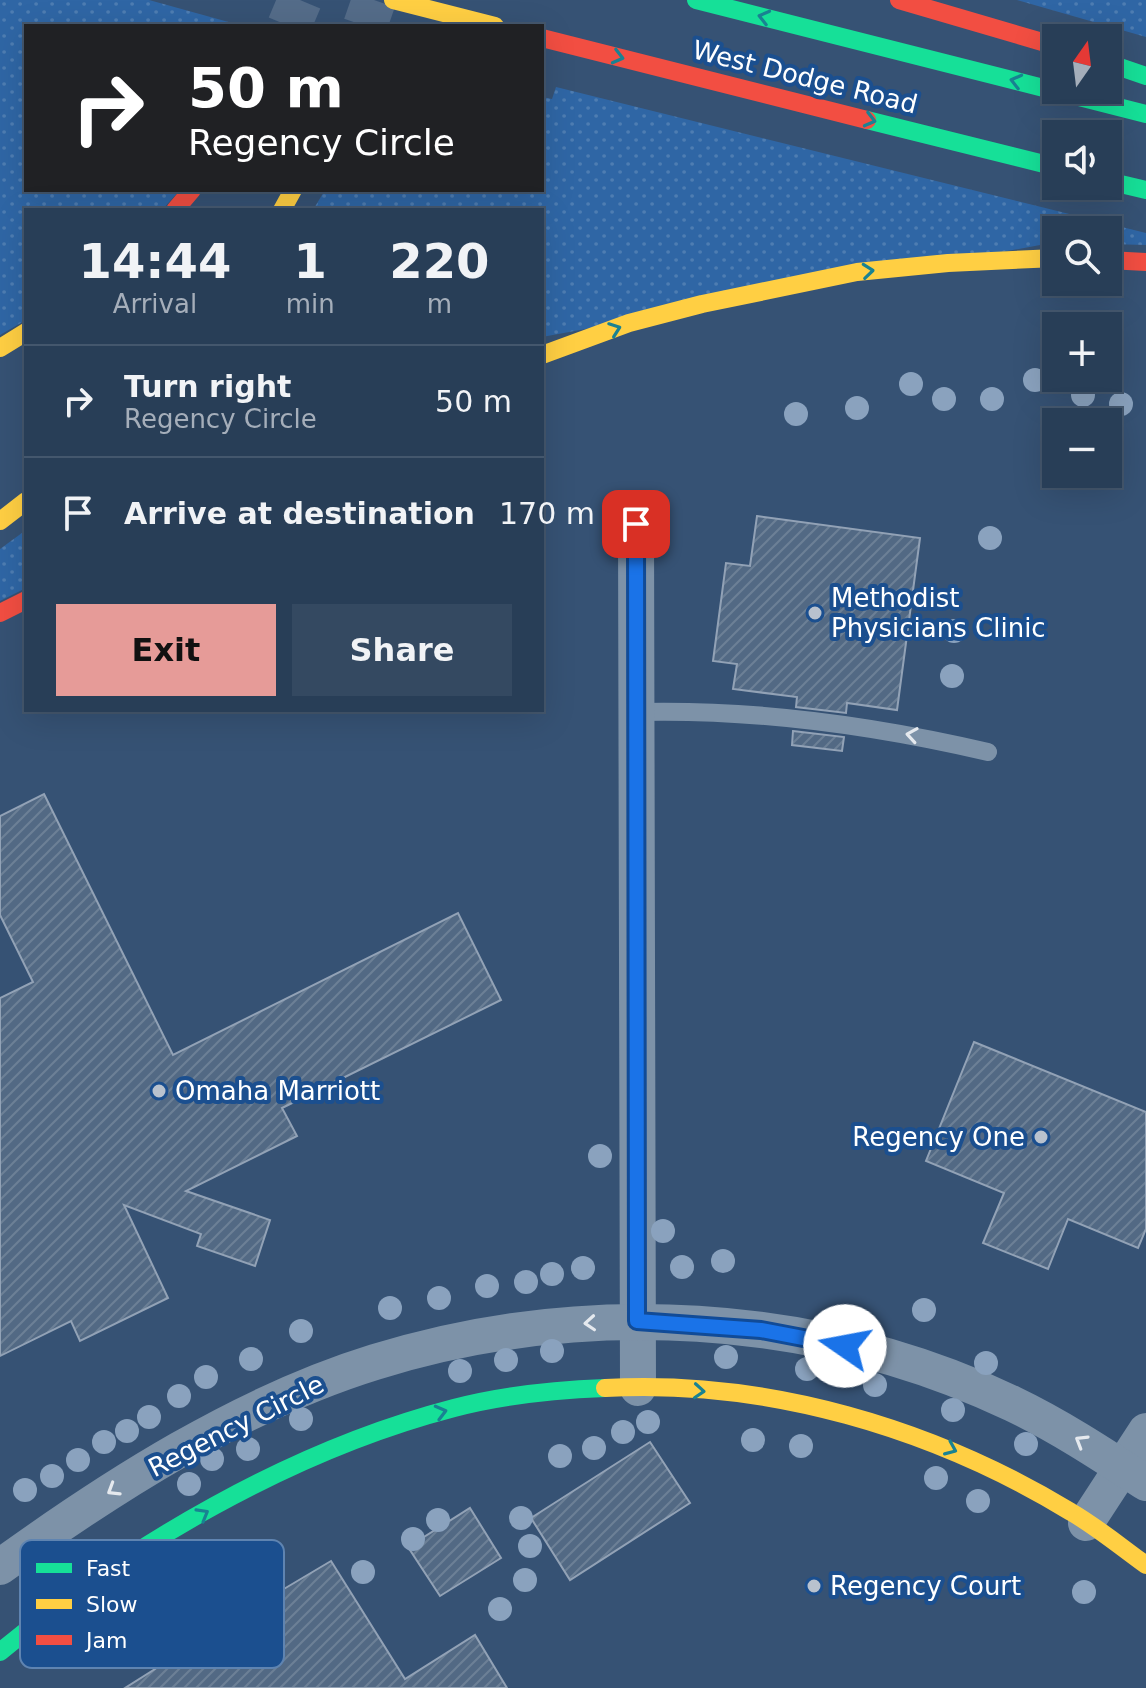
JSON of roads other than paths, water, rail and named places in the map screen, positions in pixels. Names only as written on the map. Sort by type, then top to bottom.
[{"type":"main road","points":[[393,0],[487,24]]},
{"type":"main road","name":"West Dodge Road","points":[[696,0],[1146,114]]},
{"type":"main road","points":[[899,0],[1042,42]]},
{"type":"main road","name":"West Dodge Road","points":[[544,39],[1042,163]]},
{"type":"main road","points":[[1122,68],[1146,76]]},
{"type":"main road","points":[[1122,184],[1146,190]]},
{"type":"main road","points":[[177,208],[190,192]]},
{"type":"main road","points":[[544,354],[629,323],[702,304],[857,272],[948,263],[1042,259]]},
{"type":"main road","points":[[1122,261],[1146,262]]},
{"type":"main road","points":[[0,348],[24,333]]},
{"type":"main road","points":[[0,521],[24,503]]},
{"type":"main road","points":[[0,613],[24,601]]},
{"type":"main road","points":[[159,1540],[236,1496],[339,1445],[394,1425],[517,1396],[638,1388],[755,1395],[871,1420],[985,1463],[1045,1496],[1146,1565]]},
{"type":"main road","points":[[0,1652],[20,1637]]},
{"type":"street","points":[[636,524],[638,1388]]},
{"type":"street","name":"Regency Circle","points":[[40,1540],[110,1492],[256,1410],[313,1384],[373,1362],[463,1339],[516,1330],[637,1321],[761,1330],[823,1340],[890,1357],[955,1379],[1013,1404],[1079,1439],[1134,1475]]},
{"type":"street","points":[[1086,1523],[1134,1475],[1146,1431]]},
{"type":"street","name":"Regency Circle","points":[[0,1567],[20,1553]]},
{"type":"lane","points":[[636,712],[746,713],[812,720],[924,737],[988,752]]},
{"type":"tunnel","points":[[290,24],[300,0]]},
{"type":"tunnel","points":[[366,24],[374,0]]},
{"type":"place","name":"Methodist Physicians Clinic","points":[[815,613]]},
{"type":"place","name":"Omaha Marriott","points":[[159,1091]]},
{"type":"place","name":"Regency One","points":[[1041,1137]]},
{"type":"place","name":"Regency Court","points":[[814,1586]]}]
